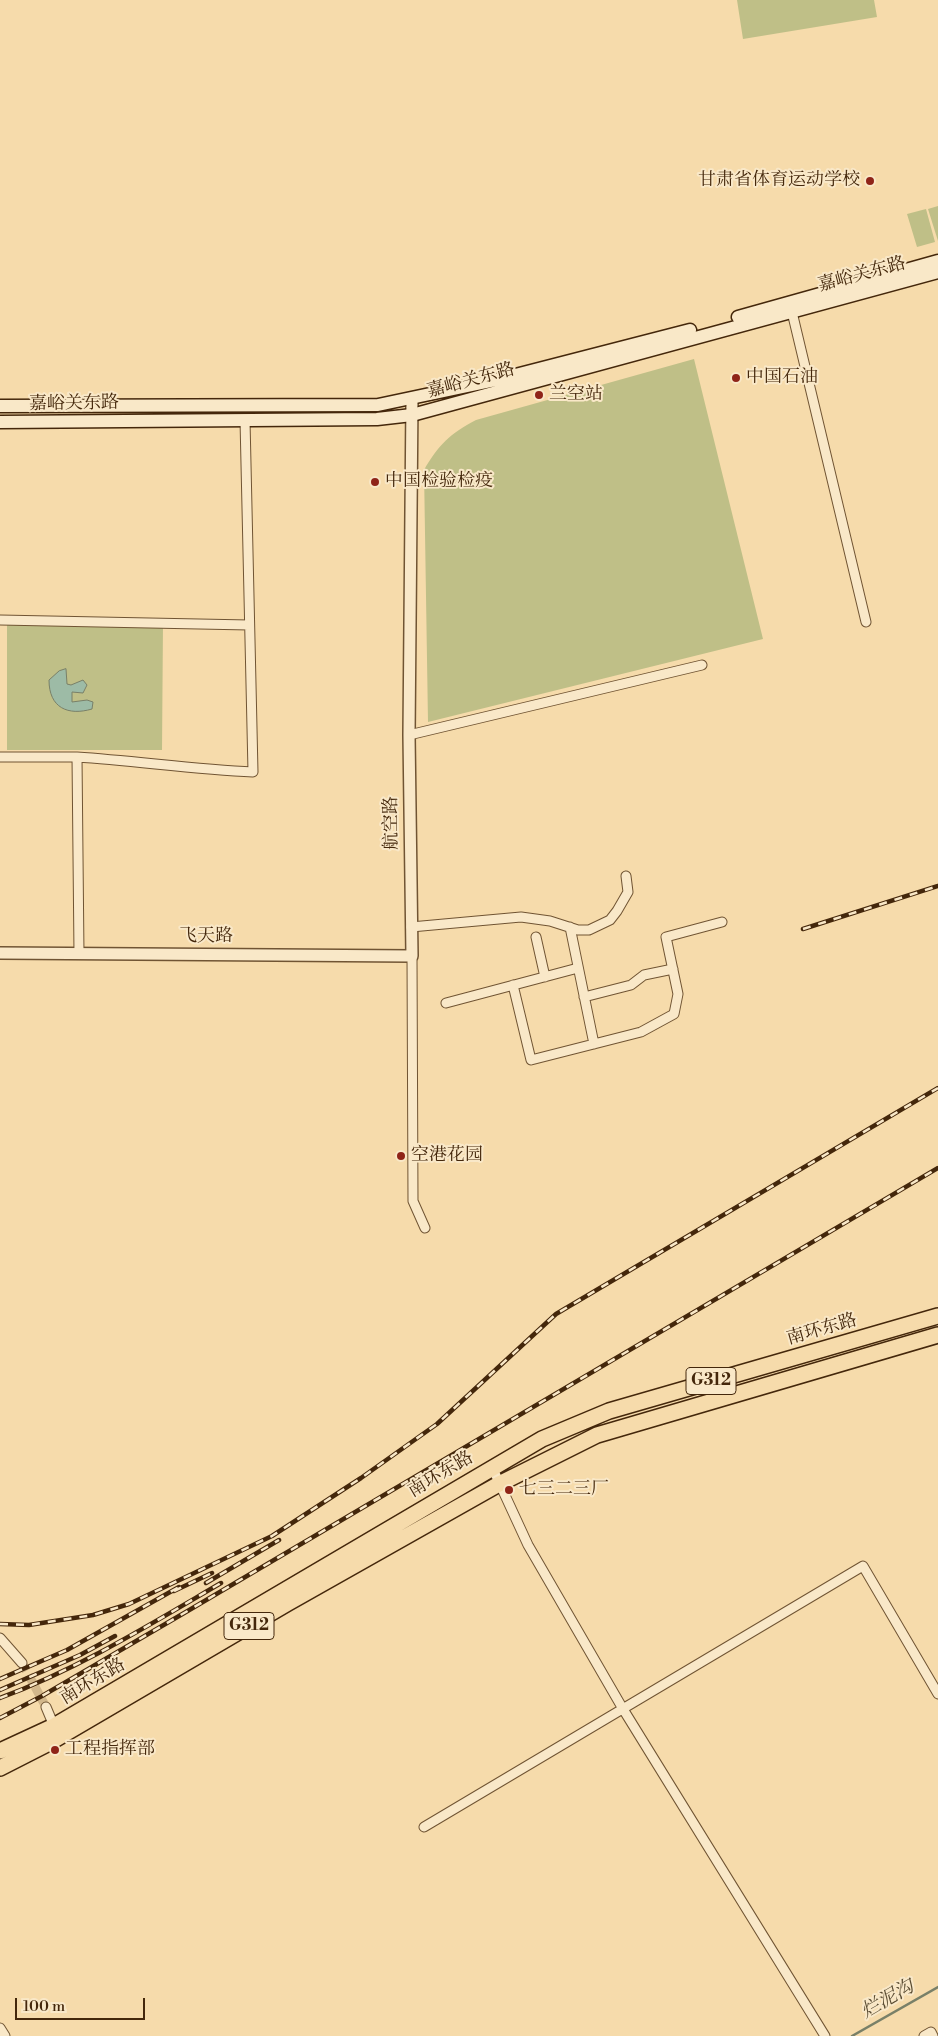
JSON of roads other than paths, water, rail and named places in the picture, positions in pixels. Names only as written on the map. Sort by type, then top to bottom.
[{"type":"highway","name":"南环东路","points":[[0,1751],[54,1726],[542,1439],[609,1411],[938,1316]]},
{"type":"highway","name":"南环东路","points":[[0,1768],[49,1743],[280,1608],[499,1484],[597,1435],[938,1335]]},
{"type":"main road","name":"嘉峪关东路","points":[[0,406],[378,405],[496,380],[688,330],[938,261]]},
{"type":"main road","name":"嘉峪关东路","points":[[0,422],[378,419],[412,415],[938,272]]},
{"type":"street","points":[[792,312],[866,622]]},
{"type":"street","name":"航空路","points":[[412,399],[409,735],[412,956],[412,1201],[426,1228]]},
{"type":"street","points":[[0,757],[77,757],[150,762],[191,769],[253,772],[245,420]]},
{"type":"street","points":[[0,620],[249,625]]},
{"type":"street","points":[[409,735],[702,665]]},
{"type":"street","points":[[77,757],[79,954]]},
{"type":"street","points":[[411,927],[521,917],[550,921],[589,930],[610,920],[628,892],[626,876]]},
{"type":"street","points":[[513,985],[531,1060],[640,1032],[674,1014],[678,994],[666,937],[722,922]]},
{"type":"street","points":[[570,927],[594,1044]]},
{"type":"street","points":[[536,937],[545,977]]},
{"type":"street","name":"飞天路","points":[[0,953],[412,956]]},
{"type":"street","points":[[446,1004],[578,968]]},
{"type":"street","points":[[584,997],[631,985],[644,974],[673,969]]},
{"type":"street","points":[[492,1467],[528,1545],[624,1708],[824,2036]]},
{"type":"street","points":[[424,1827],[863,1566],[938,1694]]},
{"type":"street","points":[[0,1638],[22,1663]]},
{"type":"street","points":[[46,1707],[54,1726]]},
{"type":"street","points":[[0,2028],[4,2036]]},
{"type":"street","points":[[924,2036],[931,2032],[933,2036]]},
{"type":"waterway","name":"烂泥沟","points":[[852,2036],[938,1987]]},
{"type":"tunnel","points":[[22,1663],[46,1707]]},
{"type":"railway","points":[[803,929],[938,886]]},
{"type":"railway","points":[[0,1624],[29,1625],[93,1615],[129,1604],[272,1536],[361,1478],[437,1424],[556,1314],[938,1088]]},
{"type":"railway","points":[[0,1718],[42,1696],[191,1609],[938,1168]]},
{"type":"railway","points":[[206,1583],[279,1540]]},
{"type":"railway","points":[[174,1591],[212,1573]]},
{"type":"railway","points":[[0,1698],[85,1660],[221,1583]]},
{"type":"railway","points":[[0,1679],[67,1650],[179,1587]]},
{"type":"railway","points":[[0,1690],[80,1655],[115,1636]]},
{"type":"place","name":"甘肃省体育运动学校","points":[[870,181]]},
{"type":"place","name":"中国石油","points":[[736,378]]},
{"type":"place","name":"兰空站","points":[[539,395]]},
{"type":"place","name":"中国检验检疫","points":[[375,482]]},
{"type":"place","name":"空港花园","points":[[401,1156]]},
{"type":"place","name":"七三二三厂","points":[[509,1490]]},
{"type":"place","name":"工程指挥部","points":[[55,1750]]}]
